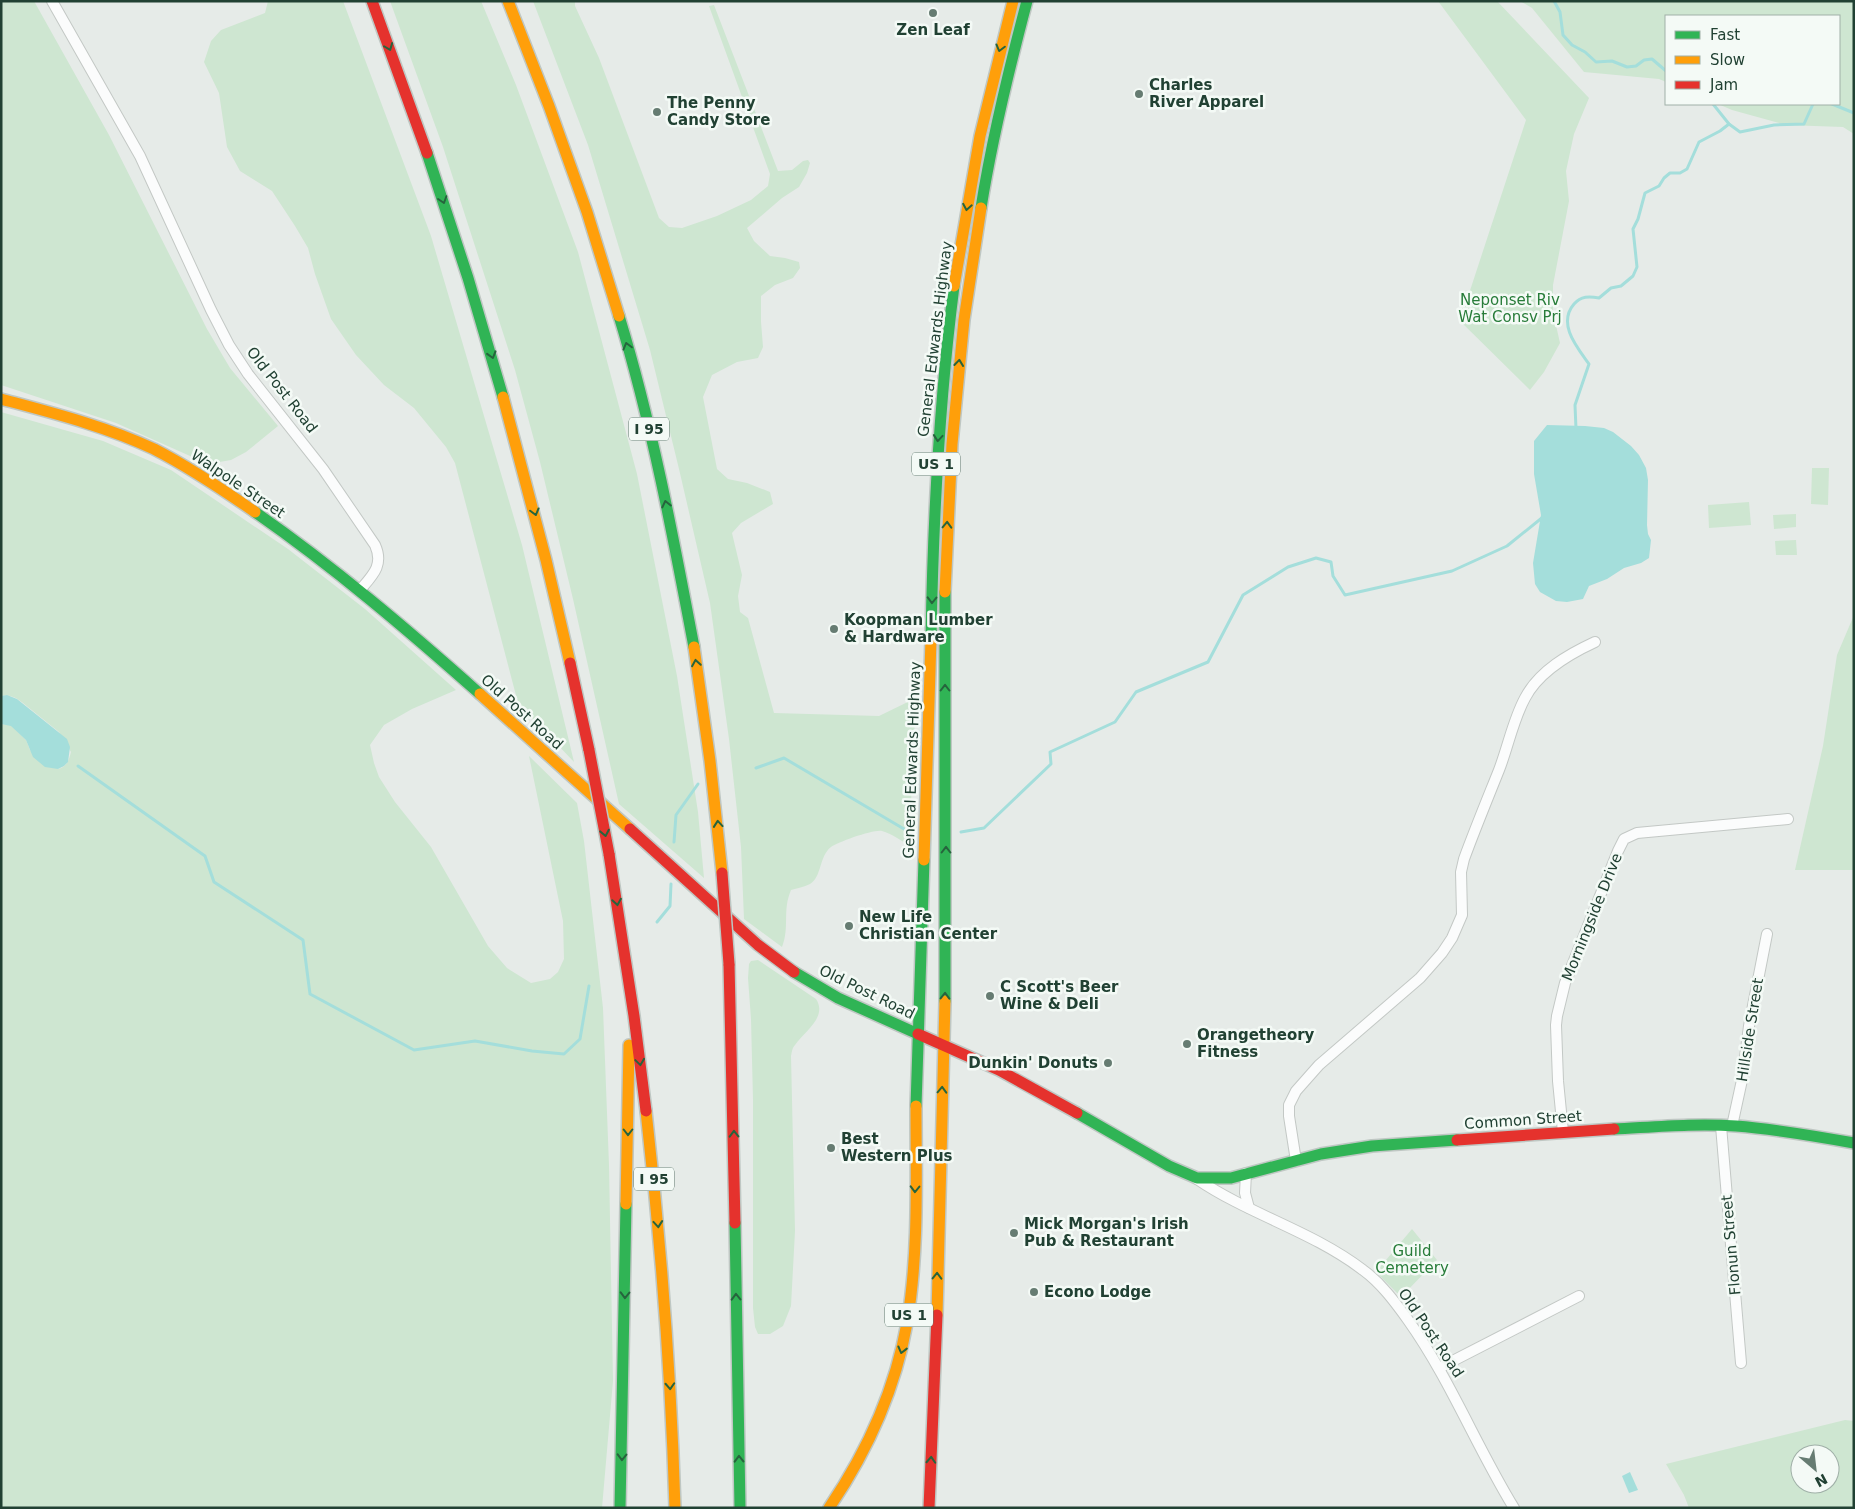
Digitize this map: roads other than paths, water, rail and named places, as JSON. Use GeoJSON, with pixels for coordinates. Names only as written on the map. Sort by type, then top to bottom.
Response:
{"type":"FeatureCollection","features":[{"type":"Feature","properties":{"kind":"main road","name":"I 95"},"geometry":{"type":"LineString","coordinates":[[372,1],[434,174],[497,372],[556,598],[589,750],[631,996],[649,1132],[661,1252],[675,1508]]}},
{"type":"Feature","properties":{"kind":"main road","name":"I 95"},"geometry":{"type":"LineString","coordinates":[[508,1],[545,95],[585,209],[621,324],[670,520],[694,647],[712,767],[729,964],[732,1036],[740,1508]]}},
{"type":"Feature","properties":{"kind":"main road","name":"General Edwards Highway"},"geometry":{"type":"LineString","coordinates":[[828,1508],[854,1468],[880,1415],[898,1363],[907,1326],[912,1290],[934,512],[941,405],[959,257],[974,168],[1013,1]]}},
{"type":"Feature","properties":{"kind":"main road","name":"General Edwards Highway"},"geometry":{"type":"LineString","coordinates":[[928,1508],[935,1366],[946,966],[944,611],[953,425],[964,320],[987,171],[1009,70],[1027,1]]}},
{"type":"Feature","properties":{"kind":"main road","name":"Walpole Street"},"geometry":{"type":"LineString","coordinates":[[1,399],[106,430],[135,441],[183,465],[216,484],[360,590]]}},
{"type":"Feature","properties":{"kind":"main road","name":"Old Post Road"},"geometry":{"type":"LineString","coordinates":[[360,590],[407,629],[758,945],[802,977],[838,998],[999,1070],[1169,1166],[1197,1178]]}},
{"type":"Feature","properties":{"kind":"main road"},"geometry":{"type":"LineString","coordinates":[[620,1508],[631,996]]}},
{"type":"Feature","properties":{"kind":"main road","name":"Common Street"},"geometry":{"type":"LineString","coordinates":[[1197,1178],[1225,1178],[1321,1154],[1372,1146],[1563,1132],[1727,1126],[1780,1130],[1854,1143]]}},
{"type":"Feature","properties":{"kind":"street","name":"Old Post Road"},"geometry":{"type":"LineString","coordinates":[[52,1],[140,156],[229,345],[248,374],[318,462],[375,545],[379,556],[378,563],[360,590]]}},
{"type":"Feature","properties":{"kind":"street"},"geometry":{"type":"LineString","coordinates":[[1296,1160],[1289,1105],[1296,1091],[1319,1065],[1420,978],[1452,938],[1462,915],[1461,872],[1464,859],[1525,698],[1541,678],[1562,660],[1575,651],[1596,642]]}},
{"type":"Feature","properties":{"kind":"street","name":"Morningside Drive"},"geometry":{"type":"LineString","coordinates":[[1563,1132],[1558,1081],[1556,1024],[1559,1008],[1569,973],[1624,839],[1637,833],[1788,819]]}},
{"type":"Feature","properties":{"kind":"street","name":"Hillside Street"},"geometry":{"type":"LineString","coordinates":[[1727,1126],[1742,1080],[1749,1026],[1767,934]]}},
{"type":"Feature","properties":{"kind":"street","name":"Flonun Street"},"geometry":{"type":"LineString","coordinates":[[1727,1126],[1742,1363]]}},
{"type":"Feature","properties":{"kind":"street"},"geometry":{"type":"LineString","coordinates":[[1246,1173],[1245,1193],[1249,1208]]}},
{"type":"Feature","properties":{"kind":"street","name":"Old Post Road"},"geometry":{"type":"LineString","coordinates":[[1197,1178],[1220,1194],[1324,1243],[1365,1271],[1383,1288],[1401,1310],[1439,1368],[1488,1464],[1514,1508]]}},
{"type":"Feature","properties":{"kind":"street"},"geometry":{"type":"LineString","coordinates":[[1439,1368],[1579,1296]]}},
{"type":"Feature","properties":{"kind":"water"},"geometry":{"type":"Polygon","coordinates":[[[1547,425],[1604,428],[1613,432],[1639,455],[1646,468],[1648,480],[1647,525],[1651,540],[1649,558],[1641,563],[1624,568],[1607,579],[1589,586],[1583,599],[1567,602],[1556,601],[1540,592],[1535,584],[1533,563],[1541,515],[1534,474],[1534,441],[1547,425]]]}},
{"type":"Feature","properties":{"kind":"water"},"geometry":{"type":"Polygon","coordinates":[[[7,695],[17,699],[67,739],[70,747],[68,762],[64,766],[58,769],[45,767],[33,757],[26,740],[11,726],[1,724],[1,696],[7,695]]]}},
{"type":"Feature","properties":{"kind":"water"},"geometry":{"type":"Polygon","coordinates":[[[1630,1472],[1638,1490],[1629,1493],[1622,1476],[1630,1472]]]}},
{"type":"Feature","properties":{"kind":"waterway"},"geometry":{"type":"LineString","coordinates":[[1554,1],[1560,12],[1563,35],[1572,45],[1585,52],[1596,62],[1612,61],[1627,67],[1636,66],[1644,60],[1652,59],[1665,70]]}},
{"type":"Feature","properties":{"kind":"waterway"},"geometry":{"type":"LineString","coordinates":[[1714,105],[1729,124],[1740,132],[1774,125],[1804,124],[1813,105]]}},
{"type":"Feature","properties":{"kind":"waterway"},"geometry":{"type":"LineString","coordinates":[[1834,105],[1854,113]]}},
{"type":"Feature","properties":{"kind":"waterway"},"geometry":{"type":"LineString","coordinates":[[1576,429],[1575,405],[1589,364],[1574,343],[1568,327],[1567,319],[1569,312],[1579,299],[1599,298],[1611,288],[1621,286],[1633,276],[1637,267],[1633,229],[1638,219],[1645,193],[1659,186],[1670,173],[1680,173],[1687,169],[1699,142],[1729,124]]}},
{"type":"Feature","properties":{"kind":"waterway"},"geometry":{"type":"LineString","coordinates":[[961,832],[984,828],[1051,764],[1050,752],[1115,722],[1136,692],[1208,662],[1243,595],[1288,567],[1316,558],[1331,562],[1333,576],[1345,595],[1452,571],[1507,546],[1543,517]]}},
{"type":"Feature","properties":{"kind":"waterway"},"geometry":{"type":"LineString","coordinates":[[756,768],[784,758],[904,829]]}},
{"type":"Feature","properties":{"kind":"waterway"},"geometry":{"type":"LineString","coordinates":[[78,766],[205,856],[214,882],[303,940],[310,994],[414,1050],[475,1041],[532,1051],[564,1054],[580,1039],[589,986]]}},
{"type":"Feature","properties":{"kind":"waterway"},"geometry":{"type":"LineString","coordinates":[[674,842],[676,815],[698,784]]}},
{"type":"Feature","properties":{"kind":"waterway"},"geometry":{"type":"LineString","coordinates":[[657,922],[670,906],[671,884]]}},
{"type":"Feature","properties":{"kind":"place","name":"Zen Leaf"},"geometry":{"type":"Point","coordinates":[933,13]}},
{"type":"Feature","properties":{"kind":"place","name":"Charles River Apparel"},"geometry":{"type":"Point","coordinates":[1139,94]}},
{"type":"Feature","properties":{"kind":"place","name":"The Penny Candy Store"},"geometry":{"type":"Point","coordinates":[657,112]}},
{"type":"Feature","properties":{"kind":"place","name":"Koopman Lumber & Hardware"},"geometry":{"type":"Point","coordinates":[834,629]}},
{"type":"Feature","properties":{"kind":"place","name":"New Life Christian Center"},"geometry":{"type":"Point","coordinates":[849,926]}},
{"type":"Feature","properties":{"kind":"place","name":"C Scott's Beer Wine & Deli"},"geometry":{"type":"Point","coordinates":[990,996]}},
{"type":"Feature","properties":{"kind":"place","name":"Orangetheory Fitness"},"geometry":{"type":"Point","coordinates":[1187,1044]}},
{"type":"Feature","properties":{"kind":"place","name":"Dunkin' Donuts"},"geometry":{"type":"Point","coordinates":[1108,1063]}},
{"type":"Feature","properties":{"kind":"place","name":"Best Western Plus"},"geometry":{"type":"Point","coordinates":[831,1148]}},
{"type":"Feature","properties":{"kind":"place","name":"Mick Morgan's Irish Pub & Restaurant"},"geometry":{"type":"Point","coordinates":[1014,1233]}},
{"type":"Feature","properties":{"kind":"place","name":"Econo Lodge"},"geometry":{"type":"Point","coordinates":[1034,1292]}},
{"type":"Feature","properties":{"kind":"park label","name":"Neponset Riv Wat Consv Prj"},"geometry":{"type":"Point","coordinates":[1510,308]}},
{"type":"Feature","properties":{"kind":"park label","name":"Guild Cemetery"},"geometry":{"type":"Point","coordinates":[1412,1260]}}]}
